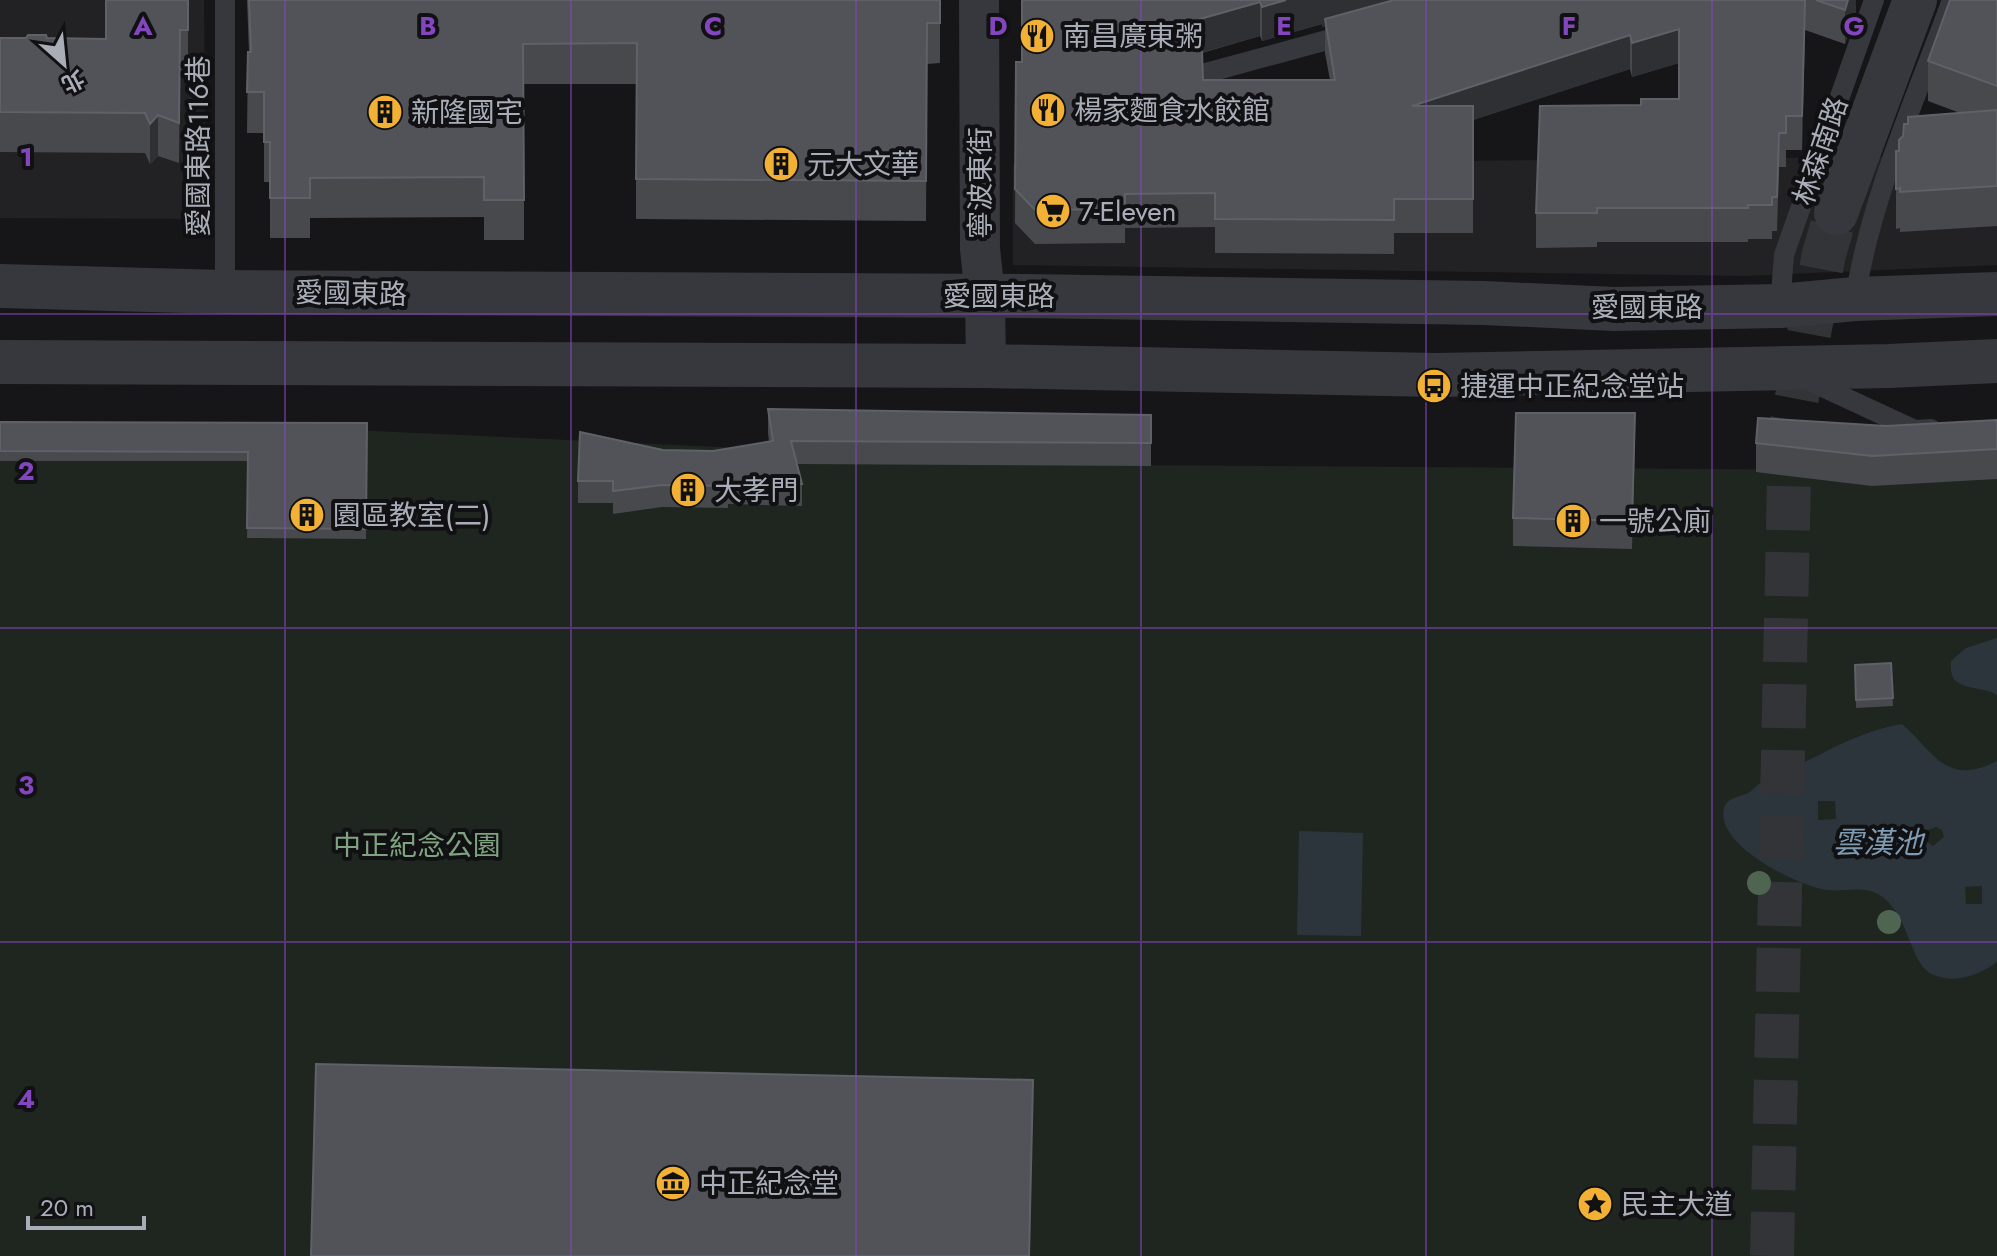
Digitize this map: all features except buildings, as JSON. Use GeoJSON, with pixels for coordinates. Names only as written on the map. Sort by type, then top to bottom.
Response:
{"type":"FeatureCollection","features":[{"type":"Feature","properties":{"kind":"street","name":"寧波東街"},"geometry":{"type":"LineString","coordinates":[[979,0],[980,249],[985,295],[986,366]]}},
{"type":"Feature","properties":{"kind":"street","name":"林森南路"},"geometry":{"type":"LineString","coordinates":[[1836,213],[1915,0]]}},
{"type":"Feature","properties":{"kind":"street","name":"愛國東路"},"geometry":{"type":"LineString","coordinates":[[0,286],[225,292],[985,295],[1484,303],[1614,309],[1780,306],[1855,299],[1997,294]]}},
{"type":"Feature","properties":{"kind":"street"},"geometry":{"type":"LineString","coordinates":[[0,362],[986,366],[1437,375],[1997,361]]}},
{"type":"Feature","properties":{"kind":"lane","name":"愛國東路116巷"},"geometry":{"type":"LineString","coordinates":[[225,0],[225,292]]}},
{"type":"Feature","properties":{"kind":"lane","name":"林森南路"},"geometry":{"type":"LineString","coordinates":[[1780,306],[1784,255],[1874,0]]}},
{"type":"Feature","properties":{"kind":"lane"},"geometry":{"type":"LineString","coordinates":[[1855,299],[1862,254],[1876,210],[1952,0]]}},
{"type":"Feature","properties":{"kind":"lane"},"geometry":{"type":"LineString","coordinates":[[1206,73],[1371,27]]}},
{"type":"Feature","properties":{"kind":"lane"},"geometry":{"type":"LineString","coordinates":[[1781,368],[1915,430],[1956,427]]}},
{"type":"Feature","properties":{"kind":"shaded area"},"geometry":{"type":"Polygon","coordinates":[[[0,0],[204,0],[206,219],[0,218],[0,0]]]}},
{"type":"Feature","properties":{"kind":"shaded area"},"geometry":{"type":"Polygon","coordinates":[[[1997,156],[1997,265],[1746,276],[1013,265],[1013,165],[1997,156]]]}},
{"type":"Feature","properties":{"kind":"green space","name":"中正紀念公園"},"geometry":{"type":"Polygon","coordinates":[[[0,427],[374,431],[1110,465],[1997,471],[1997,1256],[0,1256],[0,427]]]}},
{"type":"Feature","properties":{"kind":"water"},"geometry":{"type":"Polygon","coordinates":[[[1997,638],[1997,695],[1954,679],[1951,661],[1966,648],[1997,638]]]}},
{"type":"Feature","properties":{"kind":"water","name":"雲漢池"},"geometry":{"type":"Polygon","coordinates":[[[1902,724],[1933,755],[1953,768],[1980,768],[1997,761],[1997,962],[1967,977],[1943,978],[1925,969],[1896,912],[1876,893],[1827,890],[1780,873],[1745,850],[1725,823],[1724,809],[1730,800],[1848,741],[1902,724]],[[1818,801],[1818,820],[1836,819],[1835,801],[1818,801]],[[1936,827],[1928,830],[1927,842],[1933,846],[1944,837],[1942,830],[1936,827]],[[1982,886],[1965,887],[1966,904],[1982,904],[1982,886]]]}},
{"type":"Feature","properties":{"kind":"water"},"geometry":{"type":"Polygon","coordinates":[[[1299,831],[1363,833],[1361,936],[1297,935],[1299,831]]]}},
{"type":"Feature","properties":{"kind":"tunnel"},"geometry":{"type":"LineString","coordinates":[[1772,1256],[1790,434],[1824,254],[1836,213]]}},
{"type":"Feature","properties":{"kind":"place","name":"南昌廣東粥"},"geometry":{"type":"Point","coordinates":[1037,36]}},
{"type":"Feature","properties":{"kind":"place","name":"楊家麵食水餃館"},"geometry":{"type":"Point","coordinates":[1048,110]}},
{"type":"Feature","properties":{"kind":"place","name":"新隆國宅"},"geometry":{"type":"Point","coordinates":[385,112]}},
{"type":"Feature","properties":{"kind":"place","name":"元大文華"},"geometry":{"type":"Point","coordinates":[781,164]}},
{"type":"Feature","properties":{"kind":"place","name":"7-Eleven"},"geometry":{"type":"Point","coordinates":[1053,211]}},
{"type":"Feature","properties":{"kind":"place","name":"捷運中正紀念堂站"},"geometry":{"type":"Point","coordinates":[1434,386]}},
{"type":"Feature","properties":{"kind":"place","name":"大孝門"},"geometry":{"type":"Point","coordinates":[688,490]}},
{"type":"Feature","properties":{"kind":"place","name":"園區教室(二)"},"geometry":{"type":"Point","coordinates":[307,515]}},
{"type":"Feature","properties":{"kind":"place","name":"一號公廁"},"geometry":{"type":"Point","coordinates":[1573,521]}},
{"type":"Feature","properties":{"kind":"place","name":"中正紀念堂"},"geometry":{"type":"Point","coordinates":[673,1183]}},
{"type":"Feature","properties":{"kind":"place","name":"民主大道"},"geometry":{"type":"Point","coordinates":[1595,1204]}}]}
